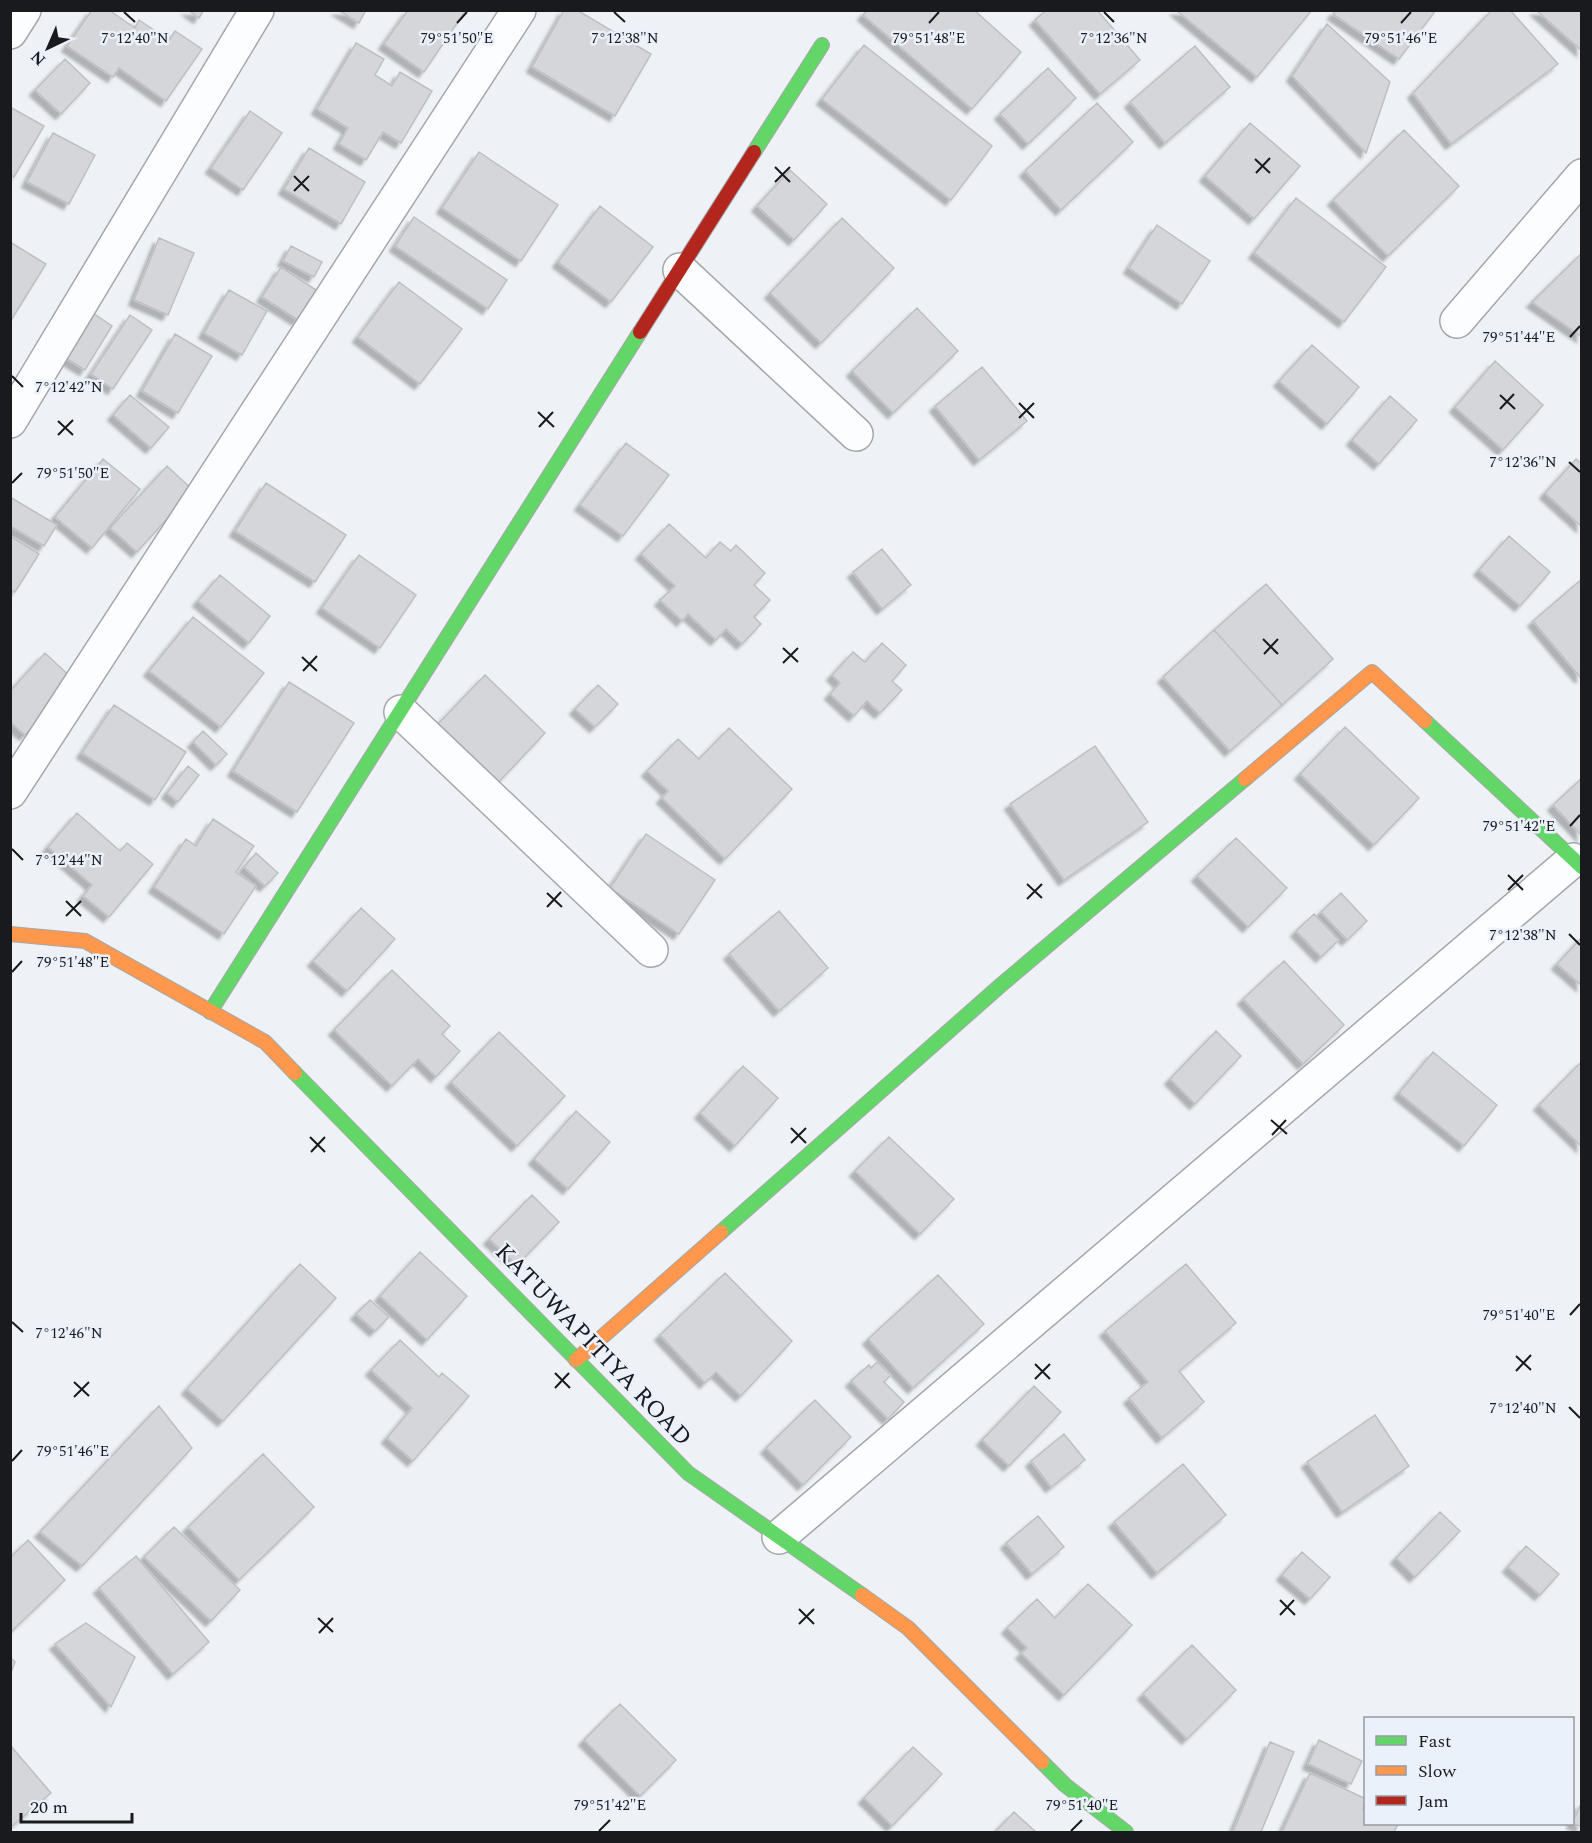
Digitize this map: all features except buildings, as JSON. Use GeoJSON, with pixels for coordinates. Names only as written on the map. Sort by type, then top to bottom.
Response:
{"type":"FeatureCollection","features":[{"type":"Feature","properties":{"kind":"street"},"geometry":{"type":"LineString","coordinates":[[10,32],[24,10]]}},
{"type":"Feature","properties":{"kind":"street"},"geometry":{"type":"LineString","coordinates":[[10,421],[257,10]]}},
{"type":"Feature","properties":{"kind":"street"},"geometry":{"type":"LineString","coordinates":[[10,792],[519,10]]}},
{"type":"Feature","properties":{"kind":"street"},"geometry":{"type":"LineString","coordinates":[[210,1012],[822,45]]}},
{"type":"Feature","properties":{"kind":"street"},"geometry":{"type":"LineString","coordinates":[[1457,321],[1581,176]]}},
{"type":"Feature","properties":{"kind":"street"},"geometry":{"type":"LineString","coordinates":[[680,270],[856,434]]}},
{"type":"Feature","properties":{"kind":"street"},"geometry":{"type":"LineString","coordinates":[[576,1360],[1000,985],[1372,672],[1577,863],[779,1537]]}},
{"type":"Feature","properties":{"kind":"street"},"geometry":{"type":"LineString","coordinates":[[401,712],[651,950]]}},
{"type":"Feature","properties":{"kind":"street","name":"KATUWAPITIYA ROAD"},"geometry":{"type":"LineString","coordinates":[[10,934],[85,941],[265,1042],[688,1473],[908,1628],[1065,1785],[1126,1833]]}},
{"type":"Feature","properties":{"kind":"traffic: fast"},"geometry":{"type":"LineString","coordinates":[[754,152],[822,45]]}},
{"type":"Feature","properties":{"kind":"traffic: fast"},"geometry":{"type":"LineString","coordinates":[[210,1012],[640,332]]}},
{"type":"Feature","properties":{"kind":"traffic: fast"},"geometry":{"type":"LineString","coordinates":[[1425,721],[1582,867]]}},
{"type":"Feature","properties":{"kind":"traffic: fast"},"geometry":{"type":"LineString","coordinates":[[721,1232],[1001,985],[1245,779]]}},
{"type":"Feature","properties":{"kind":"traffic: fast"},"geometry":{"type":"LineString","coordinates":[[295,1073],[688,1473],[862,1595]]}},
{"type":"Feature","properties":{"kind":"traffic: fast"},"geometry":{"type":"LineString","coordinates":[[1042,1762],[1065,1785],[1126,1832]]}},
{"type":"Feature","properties":{"kind":"traffic: slow"},"geometry":{"type":"LineString","coordinates":[[1245,779],[1372,672],[1425,721]]}},
{"type":"Feature","properties":{"kind":"traffic: slow"},"geometry":{"type":"LineString","coordinates":[[10,934],[85,941],[265,1042],[295,1073]]}},
{"type":"Feature","properties":{"kind":"traffic: slow"},"geometry":{"type":"LineString","coordinates":[[576,1360],[721,1232]]}},
{"type":"Feature","properties":{"kind":"traffic: slow"},"geometry":{"type":"LineString","coordinates":[[862,1595],[908,1628],[1042,1762]]}},
{"type":"Feature","properties":{"kind":"traffic: jam"},"geometry":{"type":"LineString","coordinates":[[640,332],[754,152]]}}]}
